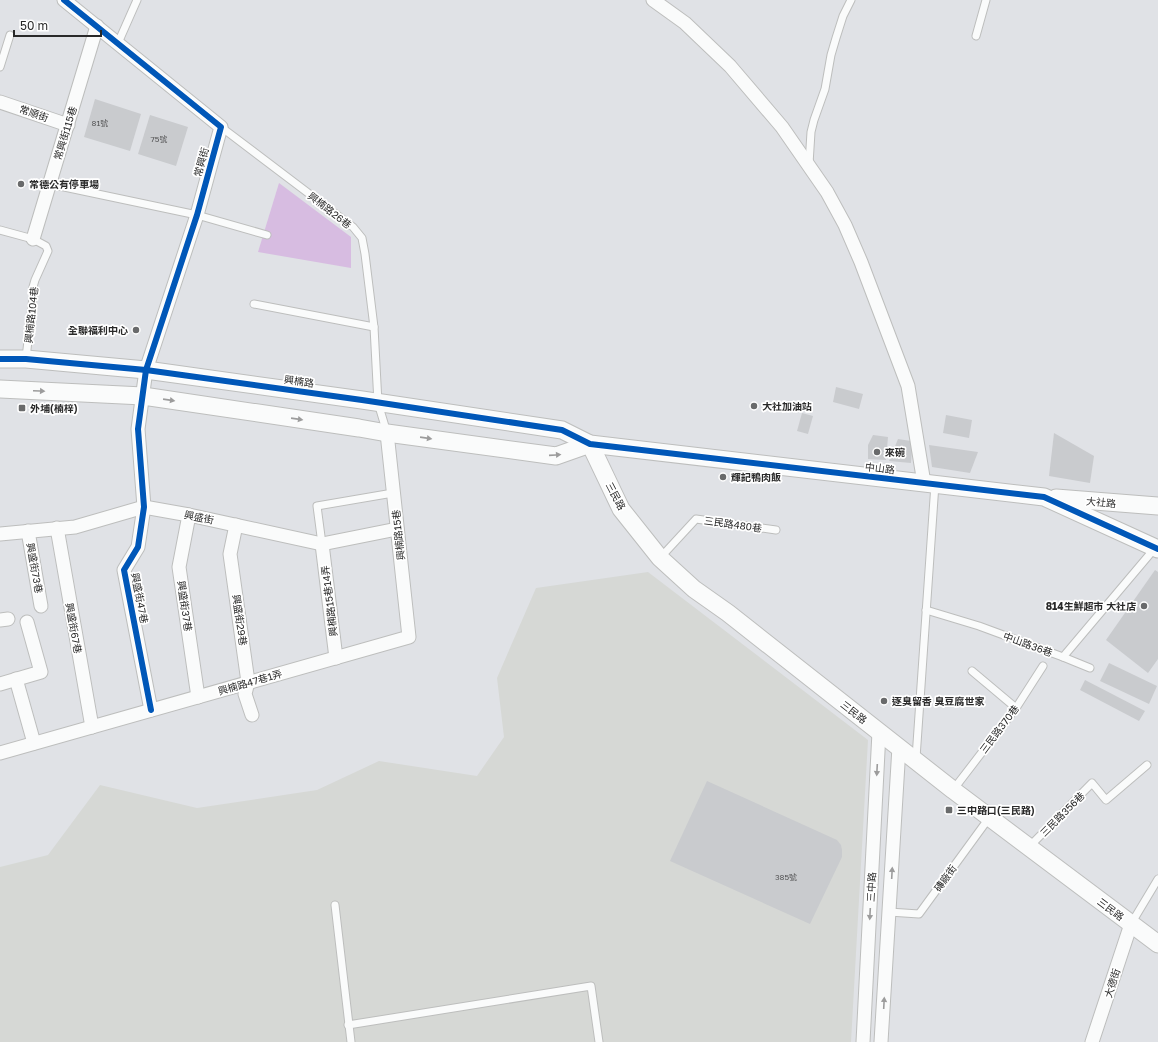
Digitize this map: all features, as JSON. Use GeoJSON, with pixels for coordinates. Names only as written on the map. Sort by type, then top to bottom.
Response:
{"type":"FeatureCollection","features":[{"type":"Feature","properties":{"kind":"street"},"geometry":{"type":"LineString","coordinates":[[64,0],[221,127]]}},
{"type":"Feature","properties":{"kind":"street"},"geometry":{"type":"LineString","coordinates":[[653,0],[685,23],[730,66],[782,127],[827,192],[845,225],[867,276],[908,386],[930,484]]}},
{"type":"Feature","properties":{"kind":"street","name":"常興街115巷"},"geometry":{"type":"LineString","coordinates":[[33,239],[97,26]]}},
{"type":"Feature","properties":{"kind":"street","name":"常順街"},"geometry":{"type":"LineString","coordinates":[[0,102],[68,125]]}},
{"type":"Feature","properties":{"kind":"street","name":"常興街"},"geometry":{"type":"LineString","coordinates":[[143,396],[146,370],[197,215],[221,127]]}},
{"type":"Feature","properties":{"kind":"street","name":"興楠路"},"geometry":{"type":"LineString","coordinates":[[0,359],[26,359],[146,370],[378,403],[562,430],[590,444]]}},
{"type":"Feature","properties":{"kind":"street"},"geometry":{"type":"LineString","coordinates":[[0,389],[143,396],[387,433],[556,456],[590,444]]}},
{"type":"Feature","properties":{"kind":"street","name":"興盛街47巷"},"geometry":{"type":"LineString","coordinates":[[143,396],[138,429],[144,507],[138,547],[124,570],[151,710]]}},
{"type":"Feature","properties":{"kind":"street","name":"興楠路15巷"},"geometry":{"type":"LineString","coordinates":[[387,433],[409,637]]}},
{"type":"Feature","properties":{"kind":"street","name":"中山路"},"geometry":{"type":"LineString","coordinates":[[590,444],[1044,497],[1156,548]]}},
{"type":"Feature","properties":{"kind":"street","name":"三民路"},"geometry":{"type":"LineString","coordinates":[[590,444],[621,509],[660,558],[694,589],[728,613],[1028,847],[1131,924],[1156,938]]}},
{"type":"Feature","properties":{"kind":"street","name":"大社路"},"geometry":{"type":"LineString","coordinates":[[1044,497],[1158,506]]}},
{"type":"Feature","properties":{"kind":"street","name":"興盛街"},"geometry":{"type":"LineString","coordinates":[[0,534],[75,527],[144,507],[189,515],[322,544],[397,529]]}},
{"type":"Feature","properties":{"kind":"street","name":"興盛街37巷"},"geometry":{"type":"LineString","coordinates":[[189,515],[179,567],[198,697]]}},
{"type":"Feature","properties":{"kind":"street","name":"興盛街29巷"},"geometry":{"type":"LineString","coordinates":[[236,525],[230,554],[248,682],[245,694],[252,715]]}},
{"type":"Feature","properties":{"kind":"street","name":"興盛街67巷"},"geometry":{"type":"LineString","coordinates":[[57,528],[92,727]]}},
{"type":"Feature","properties":{"kind":"street","name":"興盛街73巷"},"geometry":{"type":"LineString","coordinates":[[28,531],[41,606]]}},
{"type":"Feature","properties":{"kind":"street","name":"興楠路15巷14弄"},"geometry":{"type":"LineString","coordinates":[[322,544],[336,658]]}},
{"type":"Feature","properties":{"kind":"street"},"geometry":{"type":"LineString","coordinates":[[0,684],[41,672],[27,622]]}},
{"type":"Feature","properties":{"kind":"street","name":"興楠路47巷1弄"},"geometry":{"type":"LineString","coordinates":[[0,753],[409,637]]}},
{"type":"Feature","properties":{"kind":"street"},"geometry":{"type":"LineString","coordinates":[[16,680],[34,743]]}},
{"type":"Feature","properties":{"kind":"street","name":"三中路"},"geometry":{"type":"LineString","coordinates":[[863,1042],[879,732]]}},
{"type":"Feature","properties":{"kind":"street"},"geometry":{"type":"LineString","coordinates":[[881,1042],[899,747]]}},
{"type":"Feature","properties":{"kind":"street","name":"大德街"},"geometry":{"type":"LineString","coordinates":[[1092,1042],[1131,924]]}},
{"type":"Feature","properties":{"kind":"lane"},"geometry":{"type":"LineString","coordinates":[[118,43],[137,0]]}},
{"type":"Feature","properties":{"kind":"lane"},"geometry":{"type":"LineString","coordinates":[[809,166],[811,132],[814,120],[825,89],[831,55],[836,38],[843,16],[851,0]]}},
{"type":"Feature","properties":{"kind":"lane"},"geometry":{"type":"LineString","coordinates":[[976,36],[986,0]]}},
{"type":"Feature","properties":{"kind":"lane"},"geometry":{"type":"LineString","coordinates":[[0,67],[10,35]]}},
{"type":"Feature","properties":{"kind":"lane","name":"興楠路26巷"},"geometry":{"type":"LineString","coordinates":[[221,127],[353,227],[362,238],[374,327],[378,403],[387,433]]}},
{"type":"Feature","properties":{"kind":"lane"},"geometry":{"type":"LineString","coordinates":[[50,184],[197,215],[267,236]]}},
{"type":"Feature","properties":{"kind":"lane"},"geometry":{"type":"LineString","coordinates":[[0,230],[33,239]]}},
{"type":"Feature","properties":{"kind":"lane","name":"興楠路104巷"},"geometry":{"type":"LineString","coordinates":[[26,359],[33,297],[32,287],[48,251],[46,246],[33,239]]}},
{"type":"Feature","properties":{"kind":"lane"},"geometry":{"type":"LineString","coordinates":[[254,304],[374,327]]}},
{"type":"Feature","properties":{"kind":"lane"},"geometry":{"type":"LineString","coordinates":[[916,761],[926,610],[930,484]]}},
{"type":"Feature","properties":{"kind":"lane"},"geometry":{"type":"LineString","coordinates":[[322,544],[317,506],[393,493]]}},
{"type":"Feature","properties":{"kind":"lane","name":"三民路480巷"},"geometry":{"type":"LineString","coordinates":[[660,558],[696,519],[776,530]]}},
{"type":"Feature","properties":{"kind":"lane","name":"中山路36巷"},"geometry":{"type":"LineString","coordinates":[[926,610],[979,626],[1063,657],[1156,548]]}},
{"type":"Feature","properties":{"kind":"lane"},"geometry":{"type":"LineString","coordinates":[[1063,657],[1090,668]]}},
{"type":"Feature","properties":{"kind":"lane","name":"三民路370巷"},"geometry":{"type":"LineString","coordinates":[[953,790],[1016,708],[1043,666]]}},
{"type":"Feature","properties":{"kind":"lane"},"geometry":{"type":"LineString","coordinates":[[972,671],[1016,708]]}},
{"type":"Feature","properties":{"kind":"lane","name":"三民路356巷"},"geometry":{"type":"LineString","coordinates":[[1028,847],[1092,784],[1106,800],[1147,765]]}},
{"type":"Feature","properties":{"kind":"lane","name":"磚廠街"},"geometry":{"type":"LineString","coordinates":[[889,912],[919,914],[989,817]]}},
{"type":"Feature","properties":{"kind":"lane"},"geometry":{"type":"LineString","coordinates":[[1131,924],[1158,879]]}},
{"type":"Feature","properties":{"kind":"lane"},"geometry":{"type":"LineString","coordinates":[[335,905],[351,1042]]}},
{"type":"Feature","properties":{"kind":"lane"},"geometry":{"type":"LineString","coordinates":[[348,1024],[590,986],[599,1042]]}},
{"type":"Feature","properties":{"kind":"shaded area"},"geometry":{"type":"Polygon","coordinates":[[[279,183],[351,237],[351,268],[258,252],[279,183]]]}},
{"type":"Feature","properties":{"kind":"shaded area"},"geometry":{"type":"Polygon","coordinates":[[[648,572],[868,740],[851,1042],[0,1042],[0,867],[48,855],[100,785],[197,808],[317,790],[379,761],[477,776],[504,737],[497,678],[536,588],[648,572]]]}},
{"type":"Feature","properties":{"kind":"building"},"geometry":{"type":"Polygon","coordinates":[[[95,99],[141,114],[130,151],[84,137],[95,99]]]}},
{"type":"Feature","properties":{"kind":"building"},"geometry":{"type":"Polygon","coordinates":[[[150,115],[188,127],[176,166],[138,154],[150,115]]]}},
{"type":"Feature","properties":{"kind":"building"},"geometry":{"type":"Polygon","coordinates":[[[836,387],[863,394],[859,409],[833,402],[836,387]]]}},
{"type":"Feature","properties":{"kind":"building"},"geometry":{"type":"Polygon","coordinates":[[[802,413],[813,416],[808,434],[797,431],[802,413]]]}},
{"type":"Feature","properties":{"kind":"building"},"geometry":{"type":"Polygon","coordinates":[[[946,415],[972,420],[969,438],[943,433],[946,415]]]}},
{"type":"Feature","properties":{"kind":"building"},"geometry":{"type":"Polygon","coordinates":[[[1054,433],[1094,456],[1090,483],[1049,476],[1054,433]]]}},
{"type":"Feature","properties":{"kind":"building","name":"來碗"},"geometry":{"type":"Polygon","coordinates":[[[873,435],[888,437],[886,460],[868,459],[868,445],[873,435]]]}},
{"type":"Feature","properties":{"kind":"building"},"geometry":{"type":"Polygon","coordinates":[[[898,439],[911,441],[911,463],[889,461],[898,439]]]}},
{"type":"Feature","properties":{"kind":"building"},"geometry":{"type":"Polygon","coordinates":[[[929,445],[978,452],[970,473],[932,467],[929,445]]]}},
{"type":"Feature","properties":{"kind":"building","name":"814生鮮超市 大社店"},"geometry":{"type":"Polygon","coordinates":[[[1155,570],[1158,572],[1158,659],[1148,673],[1106,640],[1155,570]]]}},
{"type":"Feature","properties":{"kind":"building"},"geometry":{"type":"Polygon","coordinates":[[[1109,663],[1157,686],[1149,704],[1100,681],[1109,663]]]}},
{"type":"Feature","properties":{"kind":"building"},"geometry":{"type":"Polygon","coordinates":[[[1085,680],[1145,711],[1139,721],[1080,690],[1085,680]]]}},
{"type":"Feature","properties":{"kind":"building"},"geometry":{"type":"Polygon","coordinates":[[[707,781],[837,840],[841,845],[842,857],[810,924],[670,861],[707,781]]]}},
{"type":"Feature","properties":{"kind":"cycle path"},"geometry":{"type":"LineString","coordinates":[[64,0],[221,127],[197,215],[146,370],[138,429],[144,507],[138,547],[124,570],[151,710]]}},
{"type":"Feature","properties":{"kind":"cycle path"},"geometry":{"type":"LineString","coordinates":[[0,359],[26,359],[146,370],[562,430],[590,444],[1044,497],[1158,549]]}},
{"type":"Feature","properties":{"kind":"place","name":"常德公有停車場"},"geometry":{"type":"Point","coordinates":[21,184]}},
{"type":"Feature","properties":{"kind":"place","name":"全聯福利中心"},"geometry":{"type":"Point","coordinates":[136,330]}},
{"type":"Feature","properties":{"kind":"place","name":"大社加油站"},"geometry":{"type":"Point","coordinates":[754,406]}},
{"type":"Feature","properties":{"kind":"place","name":"外埔(楠梓)"},"geometry":{"type":"Point","coordinates":[22,408]}},
{"type":"Feature","properties":{"kind":"place","name":"來碗"},"geometry":{"type":"Point","coordinates":[877,452]}},
{"type":"Feature","properties":{"kind":"place","name":"輝記鴨肉飯"},"geometry":{"type":"Point","coordinates":[723,477]}},
{"type":"Feature","properties":{"kind":"place","name":"814生鮮超市 大社店"},"geometry":{"type":"Point","coordinates":[1144,606]}},
{"type":"Feature","properties":{"kind":"place","name":"逐臭留香 臭豆腐世家"},"geometry":{"type":"Point","coordinates":[884,701]}},
{"type":"Feature","properties":{"kind":"place","name":"三中路口(三民路)"},"geometry":{"type":"Point","coordinates":[949,810]}}]}
